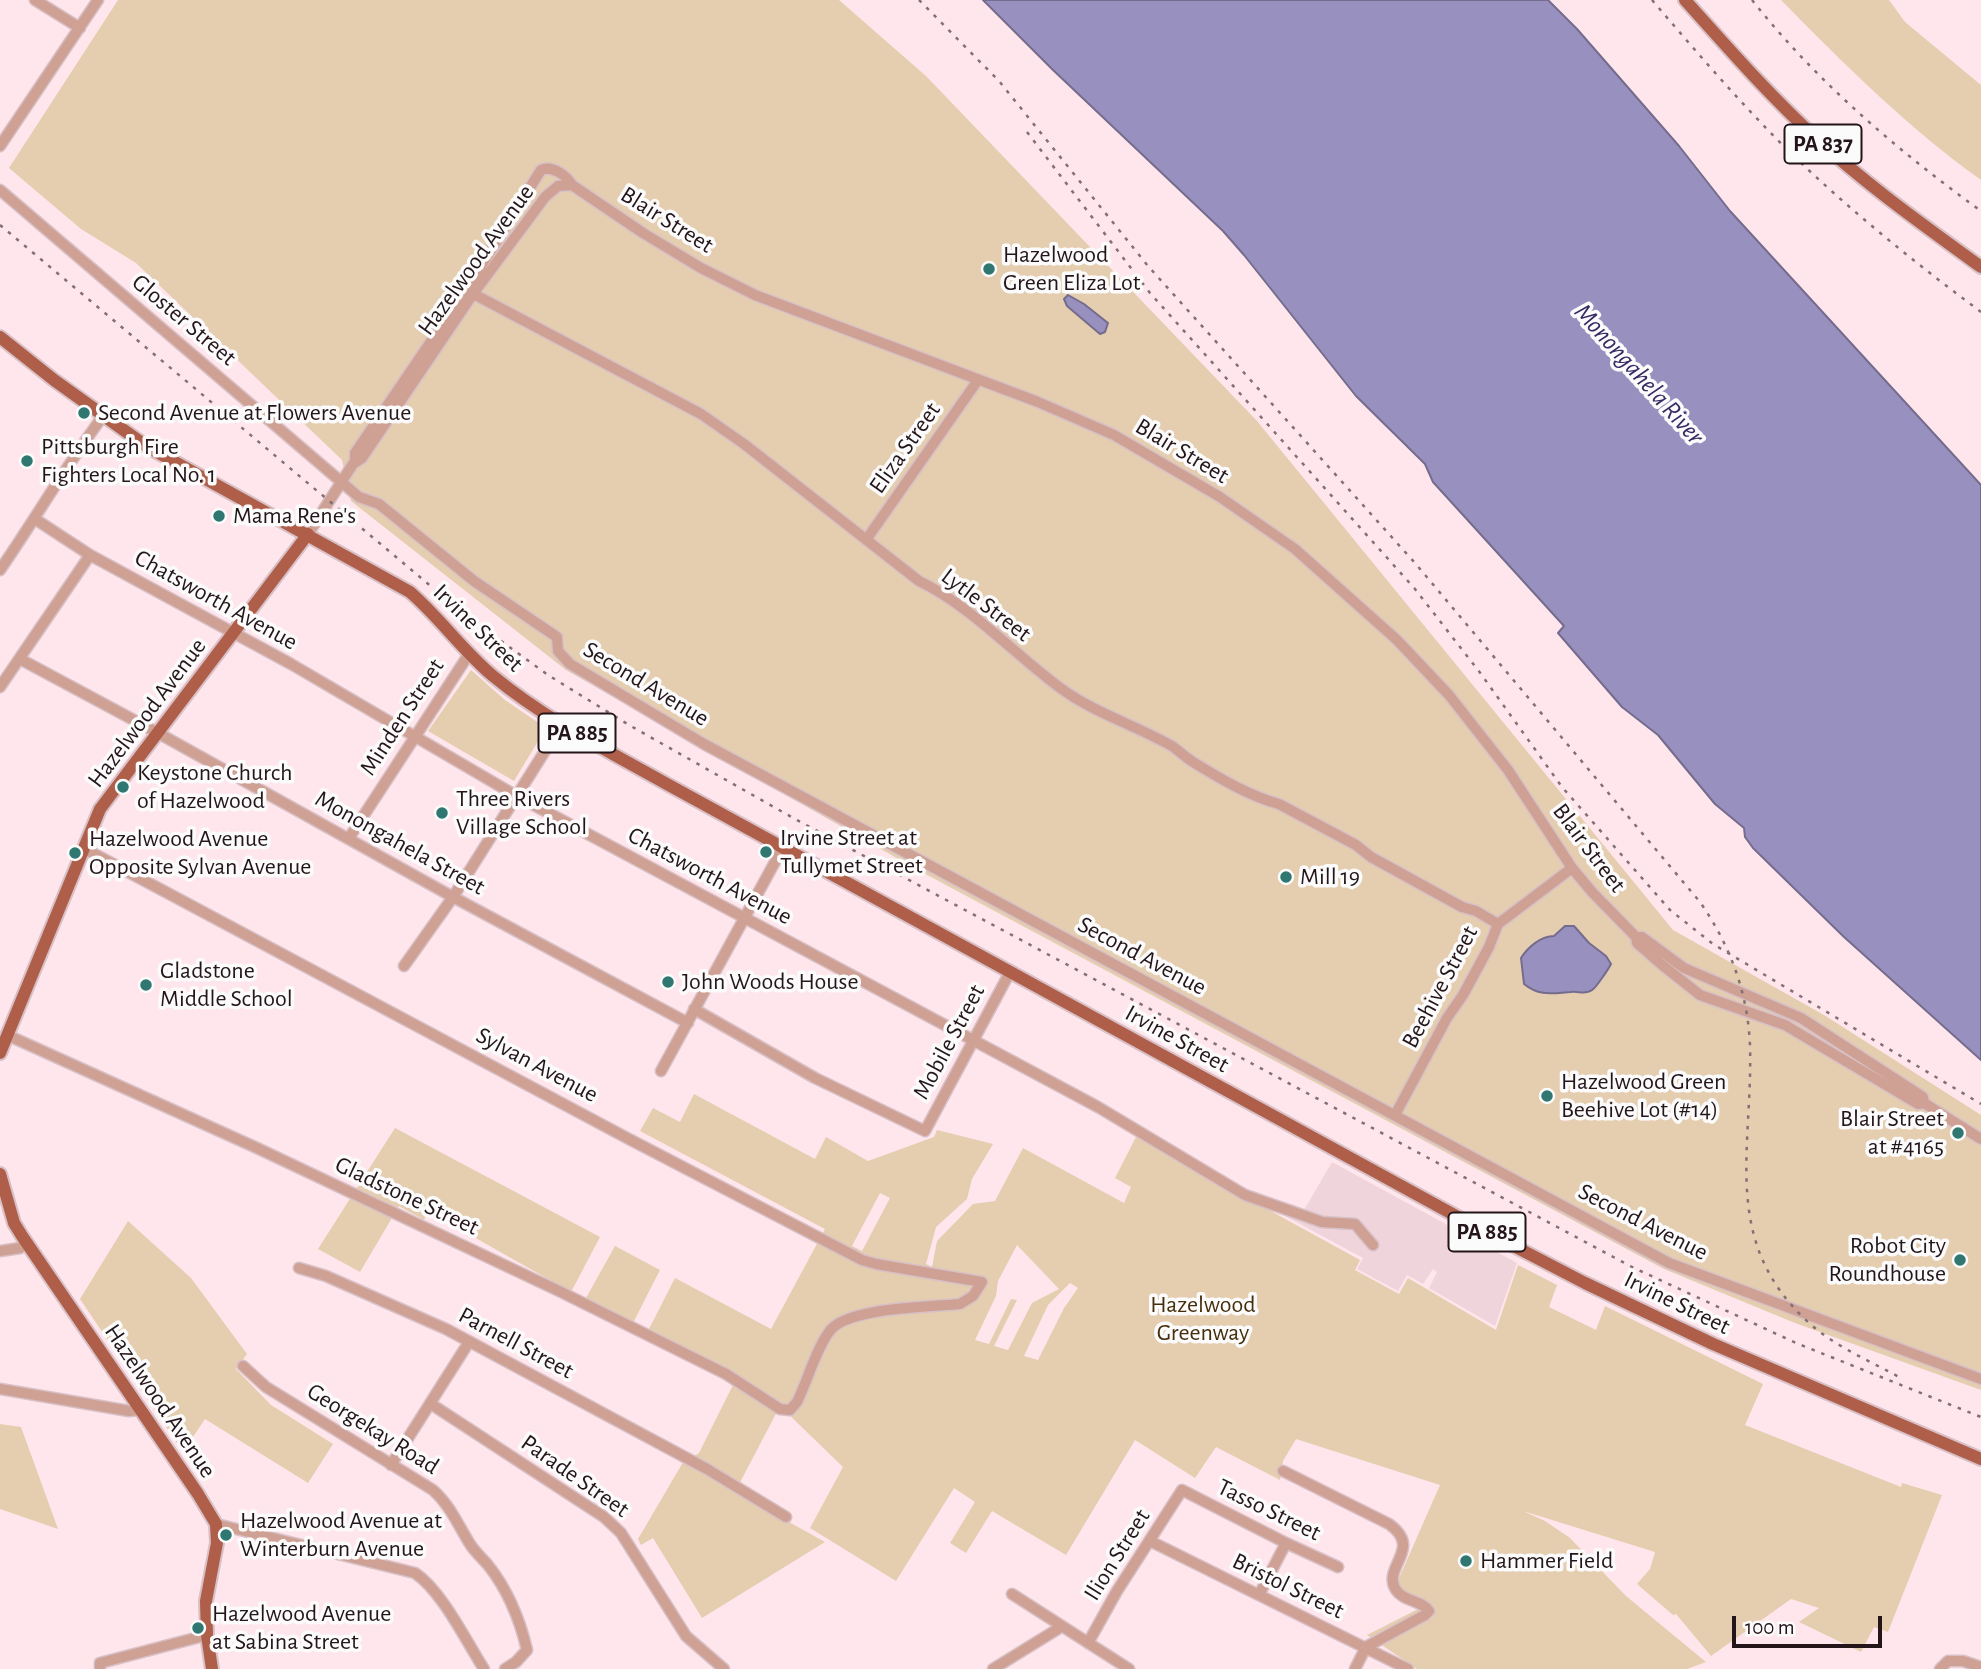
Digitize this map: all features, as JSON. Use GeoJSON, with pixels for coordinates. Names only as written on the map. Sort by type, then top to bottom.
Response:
{"type":"FeatureCollection","features":[{"type":"Feature","properties":{"kind":"main road","name":"PA 837"},"geometry":{"type":"LineString","coordinates":[[1685,0],[1776,100],[1820,142],[1895,204],[1981,267]]}},
{"type":"Feature","properties":{"kind":"main road","name":"PA 885"},"geometry":{"type":"LineString","coordinates":[[0,337],[103,416],[167,459],[307,534]]}},
{"type":"Feature","properties":{"kind":"main road","name":"Irvine Street"},"geometry":{"type":"LineString","coordinates":[[307,534],[397,583],[424,604],[469,654],[512,691],[562,724],[782,849],[1458,1217],[1585,1283],[1782,1375],[1981,1459]]}},
{"type":"Feature","properties":{"kind":"main road","name":"Hazelwood Avenue"},"geometry":{"type":"LineString","coordinates":[[0,1053],[100,809],[307,534]]}},
{"type":"Feature","properties":{"kind":"main road","name":"Hazelwood Avenue"},"geometry":{"type":"LineString","coordinates":[[0,1174],[14,1223],[26,1243],[216,1524]]}},
{"type":"Feature","properties":{"kind":"main road"},"geometry":{"type":"LineString","coordinates":[[212,1669],[206,1601],[217,1543],[216,1524]]}},
{"type":"Feature","properties":{"kind":"street"},"geometry":{"type":"LineString","coordinates":[[35,0],[80,28]]}},
{"type":"Feature","properties":{"kind":"street"},"geometry":{"type":"LineString","coordinates":[[0,146],[98,0]]}},
{"type":"Feature","properties":{"kind":"street","name":"Blair Street"},"geometry":{"type":"LineString","coordinates":[[540,174],[545,167],[568,178],[572,185],[690,261],[755,295],[1086,421],[1220,497],[1295,549],[1397,640],[1449,695],[1508,770],[1572,868],[1636,937],[1637,943],[1653,957],[1700,995],[1785,1025],[1918,1104],[1924,1103],[1981,1139]]}},
{"type":"Feature","properties":{"kind":"street","name":"Hazelwood Avenue"},"geometry":{"type":"LineString","coordinates":[[470,292],[540,174]]}},
{"type":"Feature","properties":{"kind":"street","name":"Hazelwood Avenue"},"geometry":{"type":"LineString","coordinates":[[307,534],[355,461],[355,453],[470,292],[537,208],[558,186],[572,185]]}},
{"type":"Feature","properties":{"kind":"street","name":"Gloster Street"},"geometry":{"type":"LineString","coordinates":[[0,190],[342,481]]}},
{"type":"Feature","properties":{"kind":"street","name":"Lytle Street"},"geometry":{"type":"LineString","coordinates":[[470,292],[701,414],[744,444],[919,581],[936,589],[968,613],[1062,690],[1102,713],[1122,720],[1173,747],[1195,763],[1266,801],[1279,804],[1356,845],[1371,858],[1497,924]]}},
{"type":"Feature","properties":{"kind":"street","name":"Eliza Street"},"geometry":{"type":"LineString","coordinates":[[866,540],[978,380]]}},
{"type":"Feature","properties":{"kind":"street"},"geometry":{"type":"LineString","coordinates":[[0,570],[67,466],[103,416]]}},
{"type":"Feature","properties":{"kind":"street","name":"Second Avenue"},"geometry":{"type":"LineString","coordinates":[[342,481],[359,497],[379,504],[492,594],[557,637],[558,652],[570,664],[704,744],[1669,1263],[1981,1380]]}},
{"type":"Feature","properties":{"kind":"street","name":"Chatsworth Avenue"},"geometry":{"type":"LineString","coordinates":[[35,519],[90,555],[291,664],[515,795],[1098,1107],[1245,1195],[1322,1222],[1355,1224],[1373,1245]]}},
{"type":"Feature","properties":{"kind":"street"},"geometry":{"type":"LineString","coordinates":[[0,687],[90,555]]}},
{"type":"Feature","properties":{"kind":"street","name":"Minden Street"},"geometry":{"type":"LineString","coordinates":[[349,838],[469,654]]}},
{"type":"Feature","properties":{"kind":"street","name":"Monongahela Street"},"geometry":{"type":"LineString","coordinates":[[20,659],[688,1023]]}},
{"type":"Feature","properties":{"kind":"street"},"geometry":{"type":"LineString","coordinates":[[404,966],[453,897],[562,724]]}},
{"type":"Feature","properties":{"kind":"street","name":"Sylvan Avenue"},"geometry":{"type":"LineString","coordinates":[[85,849],[862,1260],[982,1282],[973,1296],[960,1304],[865,1313],[840,1321],[829,1330],[797,1402],[790,1410],[780,1409]]}},
{"type":"Feature","properties":{"kind":"street"},"geometry":{"type":"LineString","coordinates":[[661,1071],[782,849]]}},
{"type":"Feature","properties":{"kind":"street","name":"Beehive Street"},"geometry":{"type":"LineString","coordinates":[[1395,1115],[1489,947],[1497,924],[1572,868]]}},
{"type":"Feature","properties":{"kind":"street","name":"Blair Street"},"geometry":{"type":"LineString","coordinates":[[1636,937],[1642,937],[1684,968],[1801,1018],[1923,1097],[1924,1103]]}},
{"type":"Feature","properties":{"kind":"street","name":"Mobile Street"},"geometry":{"type":"LineString","coordinates":[[695,1009],[815,1078],[925,1130],[1010,972]]}},
{"type":"Feature","properties":{"kind":"street","name":"Gladstone Street"},"geometry":{"type":"LineString","coordinates":[[7,1035],[257,1148],[559,1292],[726,1374],[780,1409]]}},
{"type":"Feature","properties":{"kind":"street"},"geometry":{"type":"LineString","coordinates":[[0,1251],[20,1248],[26,1243]]}},
{"type":"Feature","properties":{"kind":"street","name":"Parnell Street"},"geometry":{"type":"LineString","coordinates":[[299,1268],[326,1276],[469,1342],[707,1469],[786,1517]]}},
{"type":"Feature","properties":{"kind":"street"},"geometry":{"type":"LineString","coordinates":[[391,1465],[469,1342]]}},
{"type":"Feature","properties":{"kind":"street","name":"Georgekay Road"},"geometry":{"type":"LineString","coordinates":[[243,1366],[266,1387],[433,1490],[445,1501],[472,1547],[489,1566],[517,1616],[527,1650],[505,1669]]}},
{"type":"Feature","properties":{"kind":"street"},"geometry":{"type":"LineString","coordinates":[[0,1390],[129,1411],[140,1409]]}},
{"type":"Feature","properties":{"kind":"street","name":"Parade Street"},"geometry":{"type":"LineString","coordinates":[[431,1404],[604,1517],[621,1533],[686,1636],[724,1669]]}},
{"type":"Feature","properties":{"kind":"street","name":"Tasso Street"},"geometry":{"type":"LineString","coordinates":[[1283,1471],[1399,1531],[1405,1547],[1392,1580],[1395,1589],[1401,1595],[1425,1605],[1429,1611],[1366,1647]]}},
{"type":"Feature","properties":{"kind":"street","name":"Tasso Street"},"geometry":{"type":"LineString","coordinates":[[1182,1490],[1338,1566]]}},
{"type":"Feature","properties":{"kind":"street","name":"Ilion Street"},"geometry":{"type":"LineString","coordinates":[[1088,1643],[1117,1591],[1182,1490]]}},
{"type":"Feature","properties":{"kind":"street"},"geometry":{"type":"LineString","coordinates":[[216,1524],[415,1573],[437,1594],[484,1669]]}},
{"type":"Feature","properties":{"kind":"street","name":"Bristol Street"},"geometry":{"type":"LineString","coordinates":[[1150,1541],[1408,1669]]}},
{"type":"Feature","properties":{"kind":"street"},"geometry":{"type":"LineString","coordinates":[[1259,1595],[1286,1543]]}},
{"type":"Feature","properties":{"kind":"street"},"geometry":{"type":"LineString","coordinates":[[1012,1594],[1129,1669]]}},
{"type":"Feature","properties":{"kind":"street"},"geometry":{"type":"LineString","coordinates":[[993,1669],[1061,1627]]}},
{"type":"Feature","properties":{"kind":"street"},"geometry":{"type":"LineString","coordinates":[[100,1666],[207,1635]]}},
{"type":"Feature","properties":{"kind":"street"},"geometry":{"type":"LineString","coordinates":[[1355,1669],[1366,1647]]}},
{"type":"Feature","properties":{"kind":"street"},"geometry":{"type":"LineString","coordinates":[[1940,1669],[1948,1661],[1963,1661],[1981,1667]]}},
{"type":"Feature","properties":{"kind":"shaded area"},"geometry":{"type":"Polygon","coordinates":[[[1332,1162],[1517,1263],[1495,1326],[1429,1288],[1437,1272],[1433,1269],[1423,1284],[1407,1275],[1398,1291],[1357,1269],[1363,1258],[1285,1216],[1292,1204],[1304,1210],[1332,1162]]]}},
{"type":"Feature","properties":{"kind":"green space"},"geometry":{"type":"Polygon","coordinates":[[[118,0],[839,0],[926,76],[1257,421],[1673,930],[1824,1015],[1981,1115],[1981,1390],[1795,1323],[1664,1269],[916,869],[566,670],[351,501],[342,460],[136,263],[81,229],[9,168],[118,0]]]}},
{"type":"Feature","properties":{"kind":"green space"},"geometry":{"type":"Polygon","coordinates":[[[1781,0],[1889,0],[1905,22],[1981,85],[1981,180],[1902,117],[1781,0]]]}},
{"type":"Feature","properties":{"kind":"green space"},"geometry":{"type":"Polygon","coordinates":[[[471,670],[505,700],[546,728],[514,781],[428,731],[471,670]]]}},
{"type":"Feature","properties":{"kind":"green space","name":"Hazelwood Greenway"},"geometry":{"type":"Polygon","coordinates":[[[694,1094],[815,1159],[826,1137],[868,1161],[934,1137],[937,1130],[993,1144],[972,1179],[967,1199],[936,1227],[926,1264],[932,1267],[937,1241],[973,1204],[995,1201],[1023,1148],[1124,1203],[1131,1187],[1115,1178],[1136,1137],[1360,1260],[1355,1270],[1399,1294],[1408,1278],[1496,1330],[1518,1265],[1557,1285],[1549,1307],[1596,1330],[1605,1306],[1763,1384],[1745,1425],[1901,1487],[1902,1483],[1942,1495],[1888,1632],[1874,1627],[1861,1652],[1799,1622],[1819,1608],[1791,1599],[1711,1656],[1676,1614],[1673,1615],[1637,1584],[1650,1569],[1655,1552],[1523,1511],[1545,1521],[1570,1538],[1626,1596],[1706,1662],[1687,1669],[1417,1669],[1367,1635],[1418,1609],[1392,1594],[1440,1485],[1296,1439],[1283,1461],[1280,1480],[1216,1447],[1195,1478],[1135,1440],[1066,1555],[992,1511],[966,1553],[950,1543],[975,1502],[954,1488],[896,1581],[810,1528],[843,1467],[780,1406],[735,1492],[825,1542],[702,1618],[653,1538],[641,1545],[638,1539],[682,1464],[699,1453],[738,1375],[648,1331],[675,1278],[771,1329],[825,1229],[640,1131],[653,1108],[680,1122],[694,1094]],[[880,1193],[852,1246],[862,1251],[890,1198],[880,1193]],[[1017,1245],[998,1281],[996,1296],[975,1340],[989,1344],[1011,1299],[1017,1300],[994,1346],[1008,1350],[1032,1303],[1059,1289],[1017,1245]],[[1070,1283],[1048,1305],[1024,1356],[1038,1360],[1064,1308],[1078,1288],[1070,1283]]]}},
{"type":"Feature","properties":{"kind":"green space"},"geometry":{"type":"Polygon","coordinates":[[[395,1128],[600,1237],[571,1292],[428,1211],[424,1220],[399,1206],[360,1272],[318,1249],[395,1128]]]}},
{"type":"Feature","properties":{"kind":"green space"},"geometry":{"type":"Polygon","coordinates":[[[128,1221],[191,1278],[247,1354],[236,1369],[271,1405],[333,1444],[308,1483],[205,1419],[183,1452],[80,1299],[128,1221]]]}},
{"type":"Feature","properties":{"kind":"green space"},"geometry":{"type":"Polygon","coordinates":[[[615,1246],[660,1270],[633,1323],[586,1298],[615,1246]]]}},
{"type":"Feature","properties":{"kind":"green space"},"geometry":{"type":"Polygon","coordinates":[[[0,1424],[21,1427],[58,1529],[0,1509],[0,1424]]]}},
{"type":"Feature","properties":{"kind":"water","name":"Monongahela River"},"geometry":{"type":"Polygon","coordinates":[[[983,0],[1548,0],[1577,29],[1679,146],[1730,211],[1981,485],[1981,1060],[1844,937],[1753,848],[1745,837],[1744,828],[1715,804],[1658,735],[1622,707],[1558,633],[1564,626],[1433,482],[1425,464],[1356,396],[1223,231],[983,0]]]}},
{"type":"Feature","properties":{"kind":"water"},"geometry":{"type":"Polygon","coordinates":[[[1068,295],[1108,323],[1105,332],[1100,334],[1067,306],[1064,299],[1068,295]]]}},
{"type":"Feature","properties":{"kind":"water"},"geometry":{"type":"Polygon","coordinates":[[[1565,926],[1574,926],[1589,943],[1606,956],[1610,966],[1596,986],[1587,992],[1547,993],[1530,988],[1524,984],[1521,958],[1535,943],[1554,936],[1565,926]]]}},
{"type":"Feature","properties":{"kind":"railway"},"geometry":{"type":"LineString","coordinates":[[919,0],[999,81],[1148,266],[1415,563],[1700,902],[1711,918],[1736,970],[1746,1007],[1750,1046],[1747,1192],[1752,1226],[1762,1259],[1780,1291],[1818,1331],[1899,1377]]}},
{"type":"Feature","properties":{"kind":"railway"},"geometry":{"type":"LineString","coordinates":[[1652,0],[1742,103],[1800,162],[1888,240],[1981,312]]}},
{"type":"Feature","properties":{"kind":"railway"},"geometry":{"type":"LineString","coordinates":[[1752,0],[1803,59],[1859,113],[1919,164],[1981,211]]}},
{"type":"Feature","properties":{"kind":"railway"},"geometry":{"type":"LineString","coordinates":[[1027,132],[1150,293],[1415,589],[1481,674],[1562,787],[1670,910],[1713,944],[1981,1104]]}},
{"type":"Feature","properties":{"kind":"railway"},"geometry":{"type":"LineString","coordinates":[[0,225],[464,614],[548,675],[629,725],[795,819],[1632,1267],[1796,1343],[1981,1417]]}},
{"type":"Feature","properties":{"kind":"place","name":"Hazelwood Green Eliza Lot"},"geometry":{"type":"Point","coordinates":[989,269]}},
{"type":"Feature","properties":{"kind":"place","name":"Second Avenue at Flowers Avenue"},"geometry":{"type":"Point","coordinates":[84,413]}},
{"type":"Feature","properties":{"kind":"place","name":"Pittsburgh Fire Fighters Local No. 1"},"geometry":{"type":"Point","coordinates":[27,461]}},
{"type":"Feature","properties":{"kind":"place","name":"Mama Rene's"},"geometry":{"type":"Point","coordinates":[219,516]}},
{"type":"Feature","properties":{"kind":"place","name":"Keystone Church of Hazelwood"},"geometry":{"type":"Point","coordinates":[123,787]}},
{"type":"Feature","properties":{"kind":"place","name":"Three Rivers Village School"},"geometry":{"type":"Point","coordinates":[442,813]}},
{"type":"Feature","properties":{"kind":"place","name":"Irvine Street at Tullymet Street"},"geometry":{"type":"Point","coordinates":[766,852]}},
{"type":"Feature","properties":{"kind":"place","name":"Hazelwood Avenue Opposite Sylvan Avenue"},"geometry":{"type":"Point","coordinates":[75,853]}},
{"type":"Feature","properties":{"kind":"place","name":"Mill 19"},"geometry":{"type":"Point","coordinates":[1286,877]}},
{"type":"Feature","properties":{"kind":"place","name":"John Woods House"},"geometry":{"type":"Point","coordinates":[668,982]}},
{"type":"Feature","properties":{"kind":"place","name":"Gladstone Middle School"},"geometry":{"type":"Point","coordinates":[146,985]}},
{"type":"Feature","properties":{"kind":"place","name":"Hazelwood Green Beehive Lot (#14)"},"geometry":{"type":"Point","coordinates":[1547,1096]}},
{"type":"Feature","properties":{"kind":"place","name":"Blair Street at #4165"},"geometry":{"type":"Point","coordinates":[1958,1133]}},
{"type":"Feature","properties":{"kind":"place","name":"Robot City Roundhouse"},"geometry":{"type":"Point","coordinates":[1960,1260]}},
{"type":"Feature","properties":{"kind":"place","name":"Hazelwood Avenue at Winterburn Avenue"},"geometry":{"type":"Point","coordinates":[226,1535]}},
{"type":"Feature","properties":{"kind":"place","name":"Hammer Field"},"geometry":{"type":"Point","coordinates":[1466,1561]}},
{"type":"Feature","properties":{"kind":"place","name":"Hazelwood Avenue at Sabina Street"},"geometry":{"type":"Point","coordinates":[198,1628]}}]}
